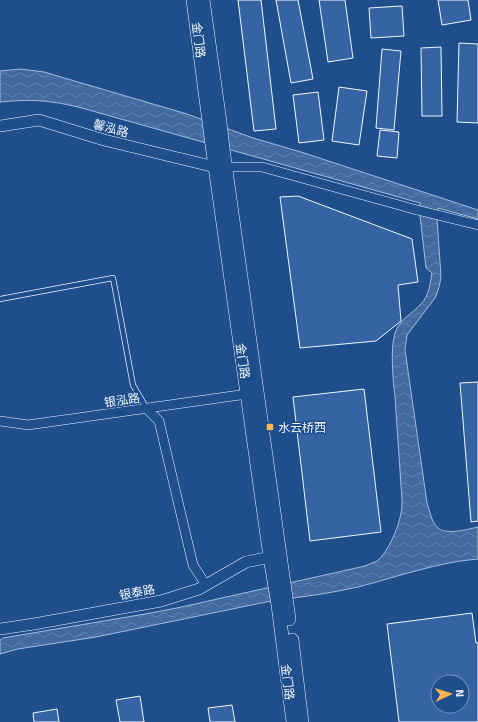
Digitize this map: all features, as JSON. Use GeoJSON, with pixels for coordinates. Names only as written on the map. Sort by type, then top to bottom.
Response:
{"type":"FeatureCollection","features":[{"type":"Feature","properties":{"kind":"main road","name":"金门路"},"geometry":{"type":"LineString","coordinates":[[193,0],[215,121]]}},
{"type":"Feature","properties":{"kind":"main road","name":"金门路"},"geometry":{"type":"LineString","coordinates":[[203,0],[217,147],[279,579],[293,722]]}},
{"type":"Feature","properties":{"kind":"main road","name":"金门路"},"geometry":{"type":"LineString","coordinates":[[220,167],[247,394],[270,557],[279,579]]}},
{"type":"Feature","properties":{"kind":"main road","name":"金门路"},"geometry":{"type":"LineString","coordinates":[[282,604],[302,722]]}},
{"type":"Feature","properties":{"kind":"street","name":"馨泓路"},"geometry":{"type":"LineString","coordinates":[[0,126],[40,120],[104,140],[220,167]]}},
{"type":"Feature","properties":{"kind":"street"},"geometry":{"type":"LineString","coordinates":[[220,167],[262,167],[417,210],[478,225]]}},
{"type":"Feature","properties":{"kind":"street","name":"银泓路"},"geometry":{"type":"LineString","coordinates":[[0,421],[28,425],[247,394]]}},
{"type":"Feature","properties":{"kind":"street"},"geometry":{"type":"LineString","coordinates":[[147,409],[159,421],[193,565],[206,585]]}},
{"type":"Feature","properties":{"kind":"street","name":"银泰路"},"geometry":{"type":"LineString","coordinates":[[0,629],[161,601],[188,593],[206,585],[246,562],[270,557]]}},
{"type":"Feature","properties":{"kind":"lane"},"geometry":{"type":"LineString","coordinates":[[0,299],[113,278],[133,385],[147,409]]}},
{"type":"Feature","properties":{"kind":"water"},"geometry":{"type":"Polygon","coordinates":[[[21,69],[44,72],[187,114],[253,138],[301,152],[478,210],[478,219],[438,208],[437,219],[441,276],[439,285],[435,298],[407,335],[405,350],[427,503],[433,522],[441,530],[445,531],[457,531],[478,527],[478,559],[448,563],[348,589],[317,595],[276,600],[96,637],[18,649],[0,654],[0,640],[3,638],[177,608],[365,566],[377,561],[385,552],[392,539],[398,525],[402,507],[392,356],[393,340],[399,324],[424,301],[429,290],[432,273],[426,268],[420,203],[78,107],[39,101],[0,102],[0,71],[21,69]]]}},
{"type":"Feature","properties":{"kind":"building"},"geometry":{"type":"Polygon","coordinates":[[[238,0],[261,0],[276,129],[254,131],[238,0]]]}},
{"type":"Feature","properties":{"kind":"building"},"geometry":{"type":"Polygon","coordinates":[[[276,0],[298,0],[313,79],[291,83],[276,0]]]}},
{"type":"Feature","properties":{"kind":"building"},"geometry":{"type":"Polygon","coordinates":[[[319,0],[345,0],[353,58],[328,62],[319,0]]]}},
{"type":"Feature","properties":{"kind":"building"},"geometry":{"type":"Polygon","coordinates":[[[438,0],[468,0],[471,20],[442,25],[438,0]]]}},
{"type":"Feature","properties":{"kind":"building"},"geometry":{"type":"Polygon","coordinates":[[[402,6],[404,36],[371,38],[369,8],[402,6]]]}},
{"type":"Feature","properties":{"kind":"building"},"geometry":{"type":"Polygon","coordinates":[[[459,43],[478,44],[478,123],[457,122],[459,43]]]}},
{"type":"Feature","properties":{"kind":"building"},"geometry":{"type":"Polygon","coordinates":[[[441,47],[442,116],[422,116],[421,48],[441,47]]]}},
{"type":"Feature","properties":{"kind":"building"},"geometry":{"type":"Polygon","coordinates":[[[382,49],[401,51],[394,130],[376,128],[382,49]]]}},
{"type":"Feature","properties":{"kind":"building"},"geometry":{"type":"Polygon","coordinates":[[[339,87],[367,91],[359,145],[332,141],[339,87]]]}},
{"type":"Feature","properties":{"kind":"building"},"geometry":{"type":"Polygon","coordinates":[[[318,92],[324,140],[299,143],[293,95],[318,92]]]}},
{"type":"Feature","properties":{"kind":"building"},"geometry":{"type":"Polygon","coordinates":[[[380,130],[399,132],[397,158],[377,156],[380,130]]]}},
{"type":"Feature","properties":{"kind":"building"},"geometry":{"type":"Polygon","coordinates":[[[298,196],[412,239],[418,282],[398,285],[401,321],[376,341],[300,348],[280,197],[298,196]]]}},
{"type":"Feature","properties":{"kind":"building"},"geometry":{"type":"Polygon","coordinates":[[[478,382],[478,521],[471,522],[460,383],[478,382]]]}},
{"type":"Feature","properties":{"kind":"building"},"geometry":{"type":"Polygon","coordinates":[[[364,389],[381,532],[310,541],[293,397],[364,389]]]}},
{"type":"Feature","properties":{"kind":"building"},"geometry":{"type":"Polygon","coordinates":[[[472,613],[476,643],[478,643],[478,722],[399,722],[387,624],[472,613]]]}},
{"type":"Feature","properties":{"kind":"building"},"geometry":{"type":"Polygon","coordinates":[[[140,696],[144,722],[120,722],[116,700],[140,696]]]}},
{"type":"Feature","properties":{"kind":"building"},"geometry":{"type":"Polygon","coordinates":[[[232,705],[235,722],[210,722],[208,708],[232,705]]]}},
{"type":"Feature","properties":{"kind":"building"},"geometry":{"type":"Polygon","coordinates":[[[57,709],[59,722],[34,722],[33,713],[57,709]]]}},
{"type":"Feature","properties":{"kind":"place","name":"水云桥西"},"geometry":{"type":"Point","coordinates":[270,427]}}]}
